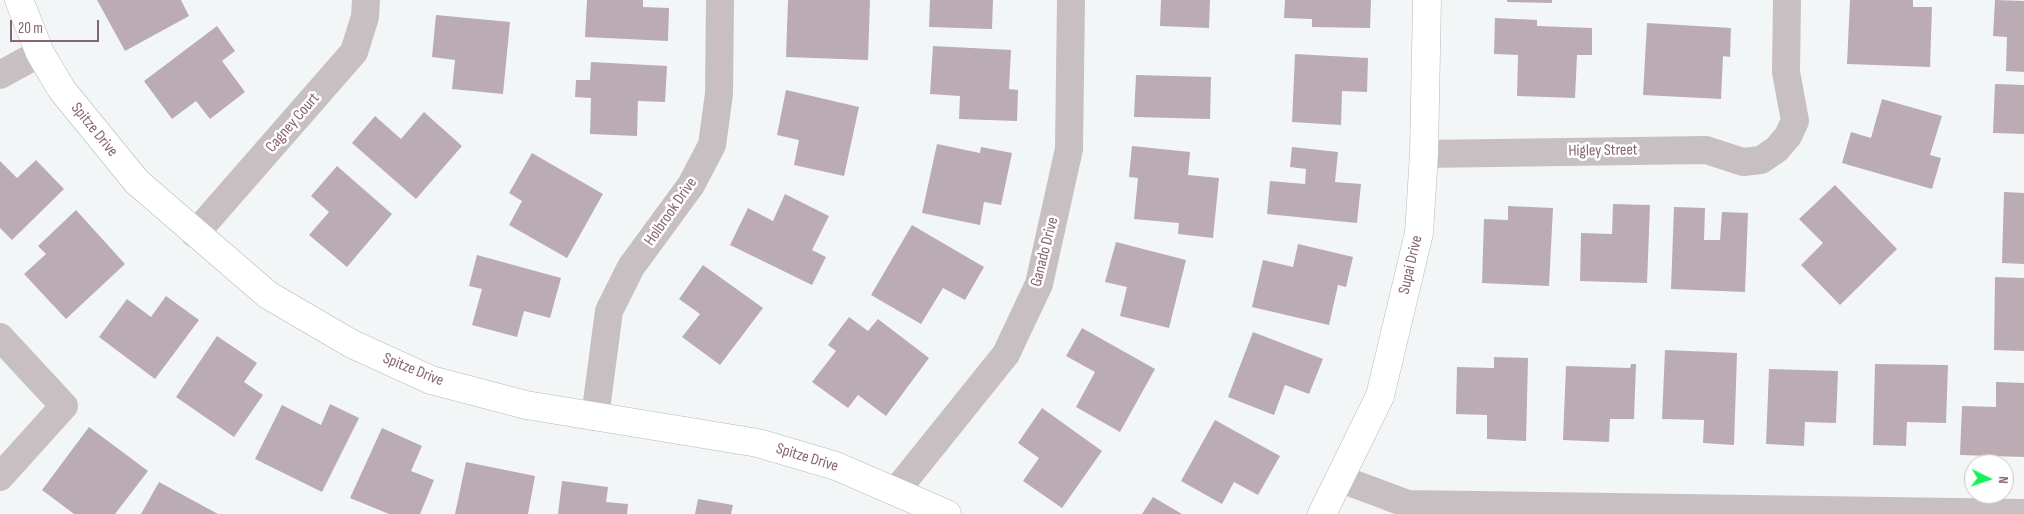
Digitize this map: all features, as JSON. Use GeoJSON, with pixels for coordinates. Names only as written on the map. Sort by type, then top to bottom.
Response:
{"type":"FeatureCollection","features":[{"type":"Feature","properties":{"kind":"street","name":"Spitze Drive"},"geometry":{"type":"LineString","coordinates":[[19,0],[40,53],[62,90],[137,182],[268,295],[352,344],[431,380],[526,405],[758,443],[836,466],[948,514]]}},
{"type":"Feature","properties":{"kind":"street","name":"Cagney Court"},"geometry":{"type":"LineString","coordinates":[[195,234],[354,52],[365,17],[366,0]]}},
{"type":"Feature","properties":{"kind":"street","name":"Holbrook Drive"},"geometry":{"type":"LineString","coordinates":[[595,417],[609,311],[631,268],[691,185],[712,145],[719,94],[720,0]]}},
{"type":"Feature","properties":{"kind":"street","name":"Ganado Drive"},"geometry":{"type":"LineString","coordinates":[[896,491],[1006,354],[1040,284],[1068,149],[1070,0]]}},
{"type":"Feature","properties":{"kind":"street","name":"Supai Drive"},"geometry":{"type":"LineString","coordinates":[[1322,514],[1341,479],[1380,396],[1419,233],[1424,154],[1427,0]]}},
{"type":"Feature","properties":{"kind":"street","name":"Higley Street"},"geometry":{"type":"LineString","coordinates":[[1424,154],[1706,150],[1743,162],[1761,160],[1777,149],[1788,136],[1795,121],[1786,72],[1787,0]]}},
{"type":"Feature","properties":{"kind":"street"},"geometry":{"type":"LineString","coordinates":[[0,75],[40,53]]}},
{"type":"Feature","properties":{"kind":"street"},"geometry":{"type":"LineString","coordinates":[[0,337],[64,406],[0,477]]}},
{"type":"Feature","properties":{"kind":"street"},"geometry":{"type":"LineString","coordinates":[[1341,479],[1408,504],[1776,512],[2024,512]]}},
{"type":"Feature","properties":{"kind":"building"},"geometry":{"type":"Polygon","coordinates":[[[97,0],[181,0],[189,16],[125,51],[97,0]]]}},
{"type":"Feature","properties":{"kind":"building"},"geometry":{"type":"Polygon","coordinates":[[[587,0],[643,0],[643,7],[669,8],[668,41],[585,37],[587,0]]]}},
{"type":"Feature","properties":{"kind":"building"},"geometry":{"type":"Polygon","coordinates":[[[788,0],[870,0],[868,60],[786,57],[788,0]]]}},
{"type":"Feature","properties":{"kind":"building"},"geometry":{"type":"Polygon","coordinates":[[[930,0],[993,0],[992,29],[929,27],[930,0]]]}},
{"type":"Feature","properties":{"kind":"building"},"geometry":{"type":"Polygon","coordinates":[[[1161,0],[1210,0],[1209,28],[1160,26],[1161,0]]]}},
{"type":"Feature","properties":{"kind":"building"},"geometry":{"type":"Polygon","coordinates":[[[1285,0],[1371,0],[1370,28],[1312,27],[1312,19],[1284,18],[1285,0]]]}},
{"type":"Feature","properties":{"kind":"building"},"geometry":{"type":"Polygon","coordinates":[[[1507,0],[1552,0],[1552,3],[1507,2],[1507,0]]]}},
{"type":"Feature","properties":{"kind":"building"},"geometry":{"type":"Polygon","coordinates":[[[1850,0],[1913,0],[1913,7],[1932,7],[1930,67],[1847,64],[1850,0]]]}},
{"type":"Feature","properties":{"kind":"building"},"geometry":{"type":"Polygon","coordinates":[[[1995,0],[2024,1],[2024,72],[2006,71],[2007,37],[1993,36],[1995,0]]]}},
{"type":"Feature","properties":{"kind":"building"},"geometry":{"type":"Polygon","coordinates":[[[436,15],[510,22],[503,94],[452,89],[455,60],[432,57],[436,15]]]}},
{"type":"Feature","properties":{"kind":"building"},"geometry":{"type":"Polygon","coordinates":[[[1495,18],[1537,20],[1537,26],[1592,28],[1592,55],[1577,55],[1575,98],[1517,96],[1518,55],[1494,54],[1495,18]]]}},
{"type":"Feature","properties":{"kind":"building"},"geometry":{"type":"Polygon","coordinates":[[[1647,23],[1731,28],[1730,57],[1723,56],[1721,99],[1643,95],[1647,23]]]}},
{"type":"Feature","properties":{"kind":"building"},"geometry":{"type":"Polygon","coordinates":[[[217,26],[235,51],[222,61],[245,92],[210,119],[196,101],[172,119],[144,81],[217,26]]]}},
{"type":"Feature","properties":{"kind":"building"},"geometry":{"type":"Polygon","coordinates":[[[933,46],[1011,50],[1009,89],[1018,90],[1017,121],[959,119],[960,96],[930,94],[933,46]]]}},
{"type":"Feature","properties":{"kind":"building"},"geometry":{"type":"Polygon","coordinates":[[[1295,54],[1368,58],[1367,92],[1342,91],[1341,125],[1292,122],[1295,54]]]}},
{"type":"Feature","properties":{"kind":"building"},"geometry":{"type":"Polygon","coordinates":[[[591,62],[667,66],[665,102],[638,101],[637,136],[590,134],[591,98],[575,97],[576,80],[590,80],[591,62]]]}},
{"type":"Feature","properties":{"kind":"building"},"geometry":{"type":"Polygon","coordinates":[[[1136,75],[1211,77],[1210,119],[1134,117],[1136,75]]]}},
{"type":"Feature","properties":{"kind":"building"},"geometry":{"type":"Polygon","coordinates":[[[1995,84],[2024,85],[2024,134],[1993,133],[1995,84]]]}},
{"type":"Feature","properties":{"kind":"building"},"geometry":{"type":"Polygon","coordinates":[[[786,90],[859,107],[844,176],[794,165],[799,140],[777,135],[786,90]]]}},
{"type":"Feature","properties":{"kind":"building"},"geometry":{"type":"Polygon","coordinates":[[[1882,99],[1942,116],[1930,155],[1941,158],[1932,189],[1842,163],[1851,132],[1871,138],[1882,99]]]}},
{"type":"Feature","properties":{"kind":"building"},"geometry":{"type":"Polygon","coordinates":[[[424,112],[462,146],[416,199],[352,143],[375,116],[401,139],[424,112]]]}},
{"type":"Feature","properties":{"kind":"building"},"geometry":{"type":"Polygon","coordinates":[[[937,144],[980,153],[981,147],[1012,153],[1001,205],[984,202],[980,225],[922,213],[937,144]]]}},
{"type":"Feature","properties":{"kind":"building"},"geometry":{"type":"Polygon","coordinates":[[[1132,146],[1190,152],[1188,175],[1219,178],[1213,238],[1178,234],[1179,223],[1134,219],[1138,178],[1129,177],[1132,146]]]}},
{"type":"Feature","properties":{"kind":"building"},"geometry":{"type":"Polygon","coordinates":[[[1292,147],[1338,152],[1335,182],[1361,184],[1357,223],[1267,214],[1270,181],[1305,184],[1306,169],[1290,167],[1292,147]]]}},
{"type":"Feature","properties":{"kind":"building"},"geometry":{"type":"Polygon","coordinates":[[[532,153],[603,194],[567,258],[509,225],[522,201],[509,193],[532,153]]]}},
{"type":"Feature","properties":{"kind":"building"},"geometry":{"type":"Polygon","coordinates":[[[36,160],[64,189],[12,240],[0,228],[0,161],[17,178],[36,160]]]}},
{"type":"Feature","properties":{"kind":"building"},"geometry":{"type":"Polygon","coordinates":[[[337,166],[392,214],[347,267],[309,235],[329,212],[311,196],[337,166]]]}},
{"type":"Feature","properties":{"kind":"building"},"geometry":{"type":"Polygon","coordinates":[[[1835,185],[1897,249],[1840,305],[1801,265],[1823,243],[1799,219],[1835,185]]]}},
{"type":"Feature","properties":{"kind":"building"},"geometry":{"type":"Polygon","coordinates":[[[2004,192],[2024,193],[2024,264],[2002,263],[2004,192]]]}},
{"type":"Feature","properties":{"kind":"building"},"geometry":{"type":"Polygon","coordinates":[[[785,194],[829,216],[812,250],[826,257],[812,285],[730,245],[748,208],[773,221],[785,194]]]}},
{"type":"Feature","properties":{"kind":"building"},"geometry":{"type":"Polygon","coordinates":[[[1613,204],[1650,205],[1647,283],[1580,281],[1581,233],[1612,234],[1613,204]]]}},
{"type":"Feature","properties":{"kind":"building"},"geometry":{"type":"Polygon","coordinates":[[[1508,206],[1553,208],[1549,286],[1482,283],[1484,219],[1508,220],[1508,206]]]}},
{"type":"Feature","properties":{"kind":"building"},"geometry":{"type":"Polygon","coordinates":[[[1674,207],[1705,208],[1704,240],[1720,240],[1722,212],[1748,213],[1745,292],[1671,289],[1674,207]]]}},
{"type":"Feature","properties":{"kind":"building"},"geometry":{"type":"Polygon","coordinates":[[[76,210],[125,264],[66,319],[24,274],[46,254],[38,246],[76,210]]]}},
{"type":"Feature","properties":{"kind":"building"},"geometry":{"type":"Polygon","coordinates":[[[912,225],[984,267],[965,300],[943,288],[921,324],[871,295],[912,225]]]}},
{"type":"Feature","properties":{"kind":"building"},"geometry":{"type":"Polygon","coordinates":[[[1116,242],[1186,260],[1169,328],[1120,316],[1127,287],[1105,282],[1116,242]]]}},
{"type":"Feature","properties":{"kind":"building"},"geometry":{"type":"Polygon","coordinates":[[[1298,244],[1353,257],[1346,287],[1338,285],[1329,325],[1252,307],[1263,260],[1293,267],[1298,244]]]}},
{"type":"Feature","properties":{"kind":"building"},"geometry":{"type":"Polygon","coordinates":[[[477,255],[561,278],[550,318],[524,311],[517,337],[472,325],[482,289],[469,286],[477,255]]]}},
{"type":"Feature","properties":{"kind":"building"},"geometry":{"type":"Polygon","coordinates":[[[703,265],[763,308],[720,365],[682,337],[700,314],[679,299],[703,265]]]}},
{"type":"Feature","properties":{"kind":"building"},"geometry":{"type":"Polygon","coordinates":[[[1995,277],[2024,278],[2024,351],[1994,350],[1995,277]]]}},
{"type":"Feature","properties":{"kind":"building"},"geometry":{"type":"Polygon","coordinates":[[[166,296],[199,320],[155,379],[99,337],[127,299],[151,317],[166,296]]]}},
{"type":"Feature","properties":{"kind":"building"},"geometry":{"type":"Polygon","coordinates":[[[849,317],[868,331],[878,319],[929,358],[886,416],[858,395],[848,408],[812,382],[836,351],[828,345],[849,317]]]}},
{"type":"Feature","properties":{"kind":"building"},"geometry":{"type":"Polygon","coordinates":[[[1082,328],[1155,369],[1120,432],[1076,407],[1095,372],[1066,356],[1082,328]]]}},
{"type":"Feature","properties":{"kind":"building"},"geometry":{"type":"Polygon","coordinates":[[[1253,332],[1323,359],[1309,394],[1285,385],[1274,415],[1228,397],[1253,332]]]}},
{"type":"Feature","properties":{"kind":"building"},"geometry":{"type":"Polygon","coordinates":[[[217,336],[257,363],[244,382],[263,395],[234,437],[176,397],[217,336]]]}},
{"type":"Feature","properties":{"kind":"building"},"geometry":{"type":"Polygon","coordinates":[[[1665,350],[1737,353],[1734,445],[1703,443],[1704,420],[1662,419],[1665,350]]]}},
{"type":"Feature","properties":{"kind":"building"},"geometry":{"type":"Polygon","coordinates":[[[1494,357],[1528,358],[1526,441],[1487,439],[1487,415],[1456,414],[1457,367],[1494,368],[1494,357]]]}},
{"type":"Feature","properties":{"kind":"building"},"geometry":{"type":"Polygon","coordinates":[[[1631,364],[1636,364],[1634,419],[1610,419],[1609,442],[1563,440],[1566,366],[1630,368],[1631,364]]]}},
{"type":"Feature","properties":{"kind":"building"},"geometry":{"type":"Polygon","coordinates":[[[1875,364],[1948,365],[1946,423],[1907,422],[1906,446],[1873,445],[1875,364]]]}},
{"type":"Feature","properties":{"kind":"building"},"geometry":{"type":"Polygon","coordinates":[[[1769,369],[1838,371],[1836,423],[1805,422],[1804,446],[1766,444],[1769,369]]]}},
{"type":"Feature","properties":{"kind":"building"},"geometry":{"type":"Polygon","coordinates":[[[1996,382],[2024,383],[2024,457],[2014,457],[2014,454],[1960,455],[1962,406],[1996,407],[1996,382]]]}},
{"type":"Feature","properties":{"kind":"building"},"geometry":{"type":"Polygon","coordinates":[[[330,404],[359,418],[322,492],[255,459],[282,405],[321,425],[330,404]]]}},
{"type":"Feature","properties":{"kind":"building"},"geometry":{"type":"Polygon","coordinates":[[[1042,408],[1102,451],[1062,508],[1023,481],[1039,458],[1018,443],[1042,408]]]}},
{"type":"Feature","properties":{"kind":"building"},"geometry":{"type":"Polygon","coordinates":[[[1215,420],[1280,456],[1258,495],[1234,482],[1222,504],[1181,481],[1215,420]]]}},
{"type":"Feature","properties":{"kind":"building"},"geometry":{"type":"Polygon","coordinates":[[[89,427],[148,471],[115,514],[74,514],[42,490],[89,427]]]}},
{"type":"Feature","properties":{"kind":"building"},"geometry":{"type":"Polygon","coordinates":[[[382,428],[422,446],[411,471],[434,480],[420,514],[389,514],[350,498],[382,428]]]}},
{"type":"Feature","properties":{"kind":"building"},"geometry":{"type":"Polygon","coordinates":[[[466,462],[535,476],[528,514],[455,514],[466,462]]]}},
{"type":"Feature","properties":{"kind":"building"},"geometry":{"type":"Polygon","coordinates":[[[562,481],[608,487],[606,502],[628,504],[627,514],[558,514],[562,481]]]}},
{"type":"Feature","properties":{"kind":"building"},"geometry":{"type":"Polygon","coordinates":[[[159,482],[218,514],[141,514],[159,482]]]}},
{"type":"Feature","properties":{"kind":"building"},"geometry":{"type":"Polygon","coordinates":[[[1153,497],[1182,514],[1142,514],[1153,497]]]}},
{"type":"Feature","properties":{"kind":"building"},"geometry":{"type":"Polygon","coordinates":[[[698,499],[733,505],[731,514],[695,514],[698,499]]]}}]}
